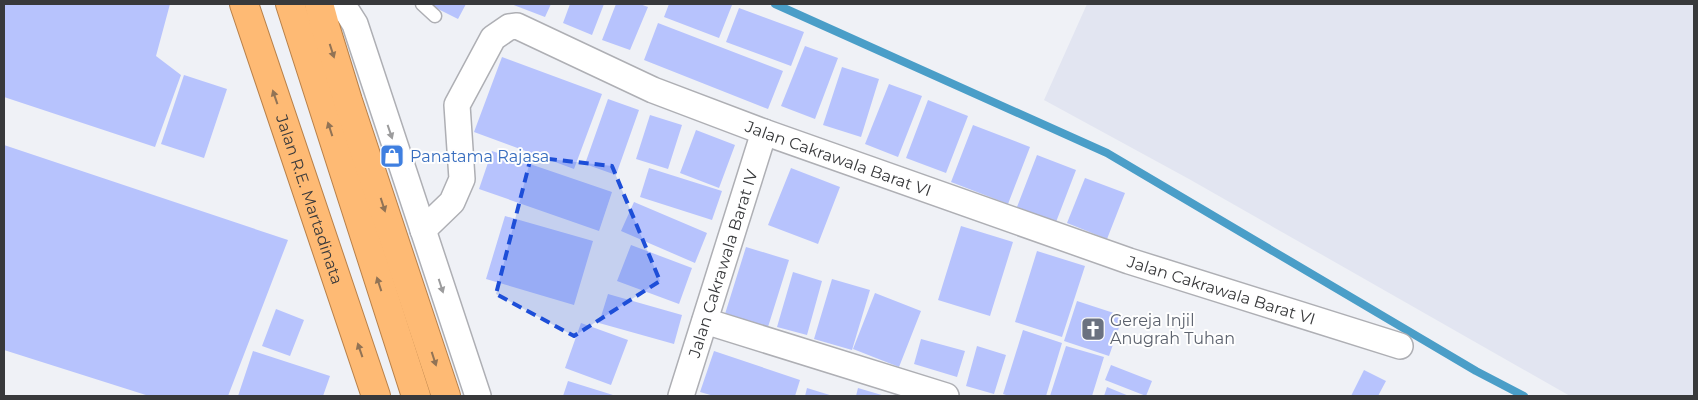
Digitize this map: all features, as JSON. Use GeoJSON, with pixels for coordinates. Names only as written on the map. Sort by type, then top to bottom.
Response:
{"type":"FeatureCollection","features":[{"type":"Feature","properties":{"kind":"highway","name":"Jalan R.E. Martadinata"},"geometry":{"type":"LineString","coordinates":[[244,4],[376,396]]}},
{"type":"Feature","properties":{"kind":"highway"},"geometry":{"type":"LineString","coordinates":[[290,4],[416,396]]}},
{"type":"Feature","properties":{"kind":"highway"},"geometry":{"type":"LineString","coordinates":[[319,4],[348,101],[446,396]]}},
{"type":"Feature","properties":{"kind":"street"},"geometry":{"type":"LineString","coordinates":[[339,4],[348,13],[354,24],[478,396]]}},
{"type":"Feature","properties":{"kind":"street","name":"Jalan Cakrawala Barat VI"},"geometry":{"type":"LineString","coordinates":[[423,230],[452,202],[462,179],[457,105],[493,38],[509,27],[517,26],[653,90],[764,132],[1129,261],[1400,346]]}},
{"type":"Feature","properties":{"kind":"street","name":"Jalan Cakrawala Barat IV"},"geometry":{"type":"LineString","coordinates":[[681,396],[764,132]]}},
{"type":"Feature","properties":{"kind":"street"},"geometry":{"type":"LineString","coordinates":[[705,321],[946,396]]}},
{"type":"Feature","properties":{"kind":"lane"},"geometry":{"type":"LineString","coordinates":[[422,4],[435,16]]}},
{"type":"Feature","properties":{"kind":"highlighted area"},"geometry":{"type":"Polygon","coordinates":[[[531,157],[612,166],[660,281],[574,336],[496,294],[531,157]]]}},
{"type":"Feature","properties":{"kind":"shaded area"},"geometry":{"type":"Polygon","coordinates":[[[1087,4],[1694,4],[1694,396],[1570,396],[1189,179],[1044,100],[1087,4]]]}},
{"type":"Feature","properties":{"kind":"building"},"geometry":{"type":"Polygon","coordinates":[[[4,4],[170,4],[156,56],[181,75],[155,147],[4,97],[4,4]]]}},
{"type":"Feature","properties":{"kind":"building"},"geometry":{"type":"Polygon","coordinates":[[[428,4],[466,4],[458,19],[428,4]]]}},
{"type":"Feature","properties":{"kind":"building"},"geometry":{"type":"Polygon","coordinates":[[[511,4],[551,4],[545,17],[511,4]]]}},
{"type":"Feature","properties":{"kind":"building"},"geometry":{"type":"Polygon","coordinates":[[[570,4],[604,4],[592,35],[563,23],[570,4]]]}},
{"type":"Feature","properties":{"kind":"building"},"geometry":{"type":"Polygon","coordinates":[[[616,4],[640,4],[648,7],[630,50],[602,40],[616,4]]]}},
{"type":"Feature","properties":{"kind":"building"},"geometry":{"type":"Polygon","coordinates":[[[669,4],[732,5],[719,38],[664,17],[669,4]]]}},
{"type":"Feature","properties":{"kind":"building"},"geometry":{"type":"Polygon","coordinates":[[[739,8],[804,32],[791,66],[726,42],[739,8]]]}},
{"type":"Feature","properties":{"kind":"building"},"geometry":{"type":"Polygon","coordinates":[[[658,23],[783,71],[768,109],[644,60],[658,23]]]}},
{"type":"Feature","properties":{"kind":"building"},"geometry":{"type":"Polygon","coordinates":[[[805,46],[838,58],[815,119],[781,106],[805,46]]]}},
{"type":"Feature","properties":{"kind":"building"},"geometry":{"type":"Polygon","coordinates":[[[502,57],[602,94],[574,169],[474,132],[502,57]]]}},
{"type":"Feature","properties":{"kind":"building"},"geometry":{"type":"Polygon","coordinates":[[[842,67],[879,79],[861,137],[823,125],[842,67]]]}},
{"type":"Feature","properties":{"kind":"building"},"geometry":{"type":"Polygon","coordinates":[[[184,75],[227,89],[204,158],[161,144],[184,75]]]}},
{"type":"Feature","properties":{"kind":"building"},"geometry":{"type":"Polygon","coordinates":[[[889,84],[922,96],[898,157],[865,144],[889,84]]]}},
{"type":"Feature","properties":{"kind":"building"},"geometry":{"type":"Polygon","coordinates":[[[608,99],[639,110],[616,175],[585,164],[608,99]]]}},
{"type":"Feature","properties":{"kind":"building"},"geometry":{"type":"Polygon","coordinates":[[[928,100],[968,116],[946,173],[906,158],[928,100]]]}},
{"type":"Feature","properties":{"kind":"building"},"geometry":{"type":"Polygon","coordinates":[[[650,115],[682,125],[668,169],[636,159],[650,115]]]}},
{"type":"Feature","properties":{"kind":"building"},"geometry":{"type":"Polygon","coordinates":[[[973,125],[1030,147],[1008,204],[951,182],[973,125]]]}},
{"type":"Feature","properties":{"kind":"building"},"geometry":{"type":"Polygon","coordinates":[[[696,130],[735,145],[719,188],[680,173],[696,130]]]}},
{"type":"Feature","properties":{"kind":"building"},"geometry":{"type":"Polygon","coordinates":[[[4,145],[288,240],[228,396],[149,396],[4,350],[4,145]]]}},
{"type":"Feature","properties":{"kind":"building"},"geometry":{"type":"Polygon","coordinates":[[[492,151],[612,192],[599,231],[479,189],[492,151]]]}},
{"type":"Feature","properties":{"kind":"building"},"geometry":{"type":"Polygon","coordinates":[[[1037,155],[1076,170],[1056,222],[1017,207],[1037,155]]]}},
{"type":"Feature","properties":{"kind":"building"},"geometry":{"type":"Polygon","coordinates":[[[649,168],[722,191],[712,220],[640,197],[649,168]]]}},
{"type":"Feature","properties":{"kind":"building"},"geometry":{"type":"Polygon","coordinates":[[[791,168],[840,187],[818,244],[768,225],[791,168]]]}},
{"type":"Feature","properties":{"kind":"building"},"geometry":{"type":"Polygon","coordinates":[[[1085,178],[1125,193],[1107,239],[1067,223],[1085,178]]]}},
{"type":"Feature","properties":{"kind":"building"},"geometry":{"type":"Polygon","coordinates":[[[634,202],[707,233],[695,263],[621,231],[634,202]]]}},
{"type":"Feature","properties":{"kind":"building"},"geometry":{"type":"Polygon","coordinates":[[[505,216],[593,241],[574,305],[486,279],[505,216]]]}},
{"type":"Feature","properties":{"kind":"building"},"geometry":{"type":"Polygon","coordinates":[[[961,226],[1013,242],[990,316],[938,300],[961,226]]]}},
{"type":"Feature","properties":{"kind":"building"},"geometry":{"type":"Polygon","coordinates":[[[631,245],[692,268],[679,304],[617,281],[631,245]]]}},
{"type":"Feature","properties":{"kind":"building"},"geometry":{"type":"Polygon","coordinates":[[[746,247],[789,260],[768,327],[725,314],[746,247]]]}},
{"type":"Feature","properties":{"kind":"building"},"geometry":{"type":"Polygon","coordinates":[[[1037,251],[1085,266],[1062,337],[1015,322],[1037,251]]]}},
{"type":"Feature","properties":{"kind":"building"},"geometry":{"type":"Polygon","coordinates":[[[793,272],[822,281],[807,335],[777,327],[793,272]]]}},
{"type":"Feature","properties":{"kind":"building"},"geometry":{"type":"Polygon","coordinates":[[[832,279],[870,290],[852,350],[814,339],[832,279]]]}},
{"type":"Feature","properties":{"kind":"building"},"geometry":{"type":"Polygon","coordinates":[[[875,293],[921,311],[899,367],[853,349],[875,293]]]}},
{"type":"Feature","properties":{"kind":"building"},"geometry":{"type":"Polygon","coordinates":[[[608,294],[682,315],[674,344],[599,323],[608,294]]]}},
{"type":"Feature","properties":{"kind":"building","name":"Gereja Injil Anugrah Tuhan"},"geometry":{"type":"Polygon","coordinates":[[[1077,301],[1123,316],[1109,356],[1064,341],[1077,301]]]}},
{"type":"Feature","properties":{"kind":"building"},"geometry":{"type":"Polygon","coordinates":[[[276,309],[304,320],[290,356],[262,346],[276,309]]]}},
{"type":"Feature","properties":{"kind":"building"},"geometry":{"type":"Polygon","coordinates":[[[581,323],[628,340],[611,385],[565,368],[581,323]]]}},
{"type":"Feature","properties":{"kind":"building"},"geometry":{"type":"Polygon","coordinates":[[[1023,330],[1062,343],[1046,396],[1009,396],[1003,394],[1023,330]]]}},
{"type":"Feature","properties":{"kind":"building"},"geometry":{"type":"Polygon","coordinates":[[[921,339],[965,351],[957,377],[914,364],[921,339]]]}},
{"type":"Feature","properties":{"kind":"building"},"geometry":{"type":"Polygon","coordinates":[[[977,346],[1006,355],[994,394],[966,386],[977,346]]]}},
{"type":"Feature","properties":{"kind":"building"},"geometry":{"type":"Polygon","coordinates":[[[1066,346],[1104,357],[1092,396],[1050,396],[1066,346]]]}},
{"type":"Feature","properties":{"kind":"building"},"geometry":{"type":"Polygon","coordinates":[[[253,351],[330,376],[323,396],[238,396],[253,351]]]}},
{"type":"Feature","properties":{"kind":"building"},"geometry":{"type":"Polygon","coordinates":[[[714,351],[800,380],[795,396],[714,396],[700,392],[714,351]]]}},
{"type":"Feature","properties":{"kind":"building"},"geometry":{"type":"Polygon","coordinates":[[[1111,365],[1152,381],[1146,396],[1105,380],[1111,365]]]}},
{"type":"Feature","properties":{"kind":"building"},"geometry":{"type":"Polygon","coordinates":[[[1364,370],[1386,381],[1378,396],[1351,396],[1364,370]]]}},
{"type":"Feature","properties":{"kind":"building"},"geometry":{"type":"Polygon","coordinates":[[[568,381],[613,395],[563,396],[568,381]]]}},
{"type":"Feature","properties":{"kind":"building"},"geometry":{"type":"Polygon","coordinates":[[[1107,387],[1129,396],[1104,396],[1107,387]]]}},
{"type":"Feature","properties":{"kind":"building"},"geometry":{"type":"Polygon","coordinates":[[[807,388],[833,396],[805,396],[807,388]]]}},
{"type":"Feature","properties":{"kind":"building"},"geometry":{"type":"Polygon","coordinates":[[[858,388],[885,396],[856,396],[858,388]]]}},
{"type":"Feature","properties":{"kind":"waterway"},"geometry":{"type":"LineString","coordinates":[[775,4],[1107,153],[1476,371],[1524,396]]}},
{"type":"Feature","properties":{"kind":"place","name":"Panatama Rajasa"},"geometry":{"type":"Point","coordinates":[392,156]}},
{"type":"Feature","properties":{"kind":"place","name":"Gereja Injil Anugrah Tuhan"},"geometry":{"type":"Point","coordinates":[1093,329]}}]}
